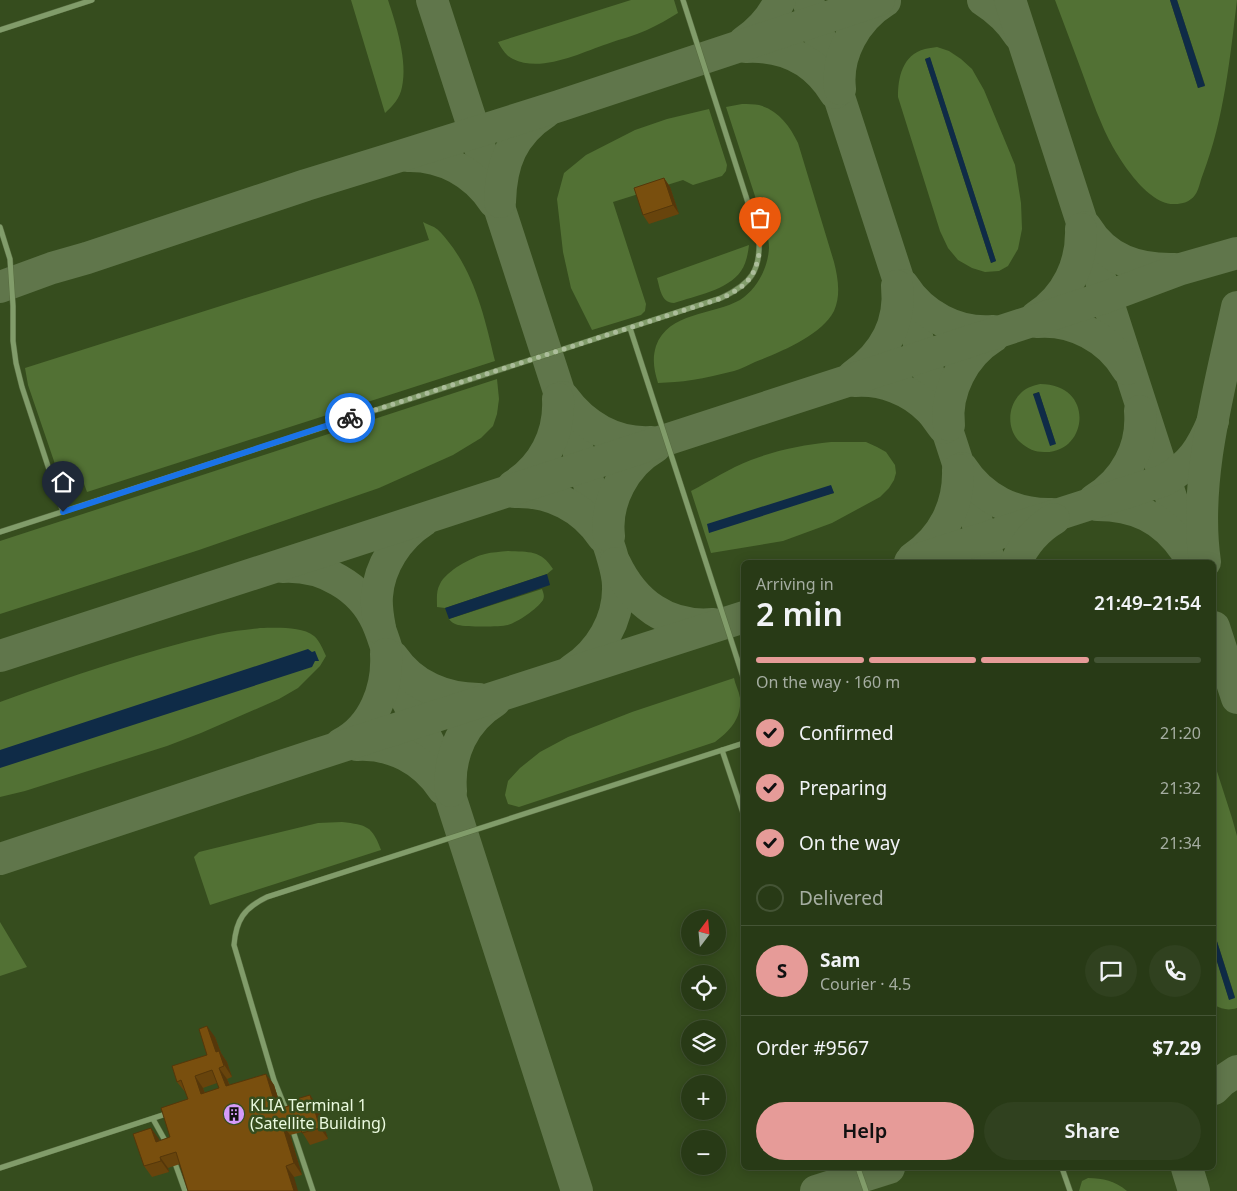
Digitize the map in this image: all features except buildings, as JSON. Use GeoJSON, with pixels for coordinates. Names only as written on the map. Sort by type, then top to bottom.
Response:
{"type":"FeatureCollection","features":[{"type":"Feature","properties":{"kind":"lane"},"geometry":{"type":"LineString","coordinates":[[0,30],[92,0]]}},
{"type":"Feature","properties":{"kind":"lane"},"geometry":{"type":"LineString","coordinates":[[0,532],[722,298],[743,286],[755,269],[760,248],[759,237],[683,0]]}},
{"type":"Feature","properties":{"kind":"lane"},"geometry":{"type":"LineString","coordinates":[[0,227],[10,259],[13,341],[16,363],[63,512]]}},
{"type":"Feature","properties":{"kind":"lane"},"geometry":{"type":"LineString","coordinates":[[630,328],[741,671]]}},
{"type":"Feature","properties":{"kind":"lane"},"geometry":{"type":"LineString","coordinates":[[290,1119],[274,1080],[234,945],[238,924],[242,914],[249,907],[267,897],[741,744]]}},
{"type":"Feature","properties":{"kind":"lane"},"geometry":{"type":"LineString","coordinates":[[722,750],[741,807]]}},
{"type":"Feature","properties":{"kind":"lane"},"geometry":{"type":"LineString","coordinates":[[266,1083],[274,1080]]}},
{"type":"Feature","properties":{"kind":"lane"},"geometry":{"type":"LineString","coordinates":[[0,1168],[177,1110]]}},
{"type":"Feature","properties":{"kind":"lane"},"geometry":{"type":"LineString","coordinates":[[153,1119],[171,1151]]}},
{"type":"Feature","properties":{"kind":"lane"},"geometry":{"type":"LineString","coordinates":[[294,1134],[313,1191]]}},
{"type":"Feature","properties":{"kind":"lane"},"geometry":{"type":"LineString","coordinates":[[176,1166],[185,1191]]}},
{"type":"Feature","properties":{"kind":"lane"},"geometry":{"type":"LineString","coordinates":[[859,1170],[866,1191]]}},
{"type":"Feature","properties":{"kind":"lane"},"geometry":{"type":"LineString","coordinates":[[1063,1170],[1070,1191]]}},
{"type":"Feature","properties":{"kind":"green space"},"geometry":{"type":"Polygon","coordinates":[[[351,0],[388,0],[400,43],[403,77],[398,98],[385,113],[351,0]]]}},
{"type":"Feature","properties":{"kind":"green space"},"geometry":{"type":"Polygon","coordinates":[[[631,0],[674,0],[678,13],[642,32],[548,63],[524,63],[513,59],[506,54],[498,42],[631,0]]]}},
{"type":"Feature","properties":{"kind":"green space"},"geometry":{"type":"Polygon","coordinates":[[[1055,0],[1170,0],[1198,88],[1205,85],[1177,0],[1237,0],[1225,88],[1216,132],[1198,188],[1191,199],[1175,204],[1164,202],[1153,196],[1132,175],[1114,149],[1100,119],[1055,0]]]}},
{"type":"Feature","properties":{"kind":"green space"},"geometry":{"type":"Polygon","coordinates":[[[937,47],[949,51],[972,69],[984,90],[1015,165],[1021,203],[1022,229],[1018,249],[1008,266],[999,271],[985,272],[972,268],[958,260],[948,248],[940,231],[898,97],[900,75],[906,62],[917,52],[937,47]],[[930,58],[925,59],[991,263],[996,261],[930,58]]]}},
{"type":"Feature","properties":{"kind":"green space"},"geometry":{"type":"Polygon","coordinates":[[[742,104],[766,107],[778,115],[787,125],[798,143],[835,268],[838,280],[838,299],[834,311],[820,328],[799,342],[776,353],[734,371],[688,381],[658,383],[654,355],[662,335],[681,320],[740,300],[752,290],[764,270],[769,248],[767,233],[726,107],[742,104]]]}},
{"type":"Feature","properties":{"kind":"green space"},"geometry":{"type":"Polygon","coordinates":[[[709,109],[727,165],[726,171],[722,176],[693,185],[683,180],[613,202],[646,304],[645,311],[641,315],[592,330],[571,288],[563,252],[557,199],[564,173],[586,155],[635,130],[667,119],[709,109]]]}},
{"type":"Feature","properties":{"kind":"green space"},"geometry":{"type":"Polygon","coordinates":[[[423,222],[441,233],[457,253],[465,267],[478,297],[495,361],[87,492],[83,481],[75,482],[69,467],[56,467],[28,385],[25,368],[429,240],[423,222]]]}},
{"type":"Feature","properties":{"kind":"green space"},"geometry":{"type":"Polygon","coordinates":[[[749,245],[741,271],[735,278],[720,288],[674,303],[664,298],[657,278],[749,245]]]}},
{"type":"Feature","properties":{"kind":"green space"},"geometry":{"type":"Polygon","coordinates":[[[497,379],[499,399],[493,426],[481,438],[453,455],[379,488],[199,550],[0,614],[0,541],[497,379]]]}},
{"type":"Feature","properties":{"kind":"green space"},"geometry":{"type":"Polygon","coordinates":[[[1040,384],[1058,387],[1070,395],[1077,406],[1080,419],[1077,431],[1070,442],[1059,450],[1044,452],[1026,447],[1016,437],[1011,425],[1011,412],[1016,399],[1024,390],[1040,384]],[[1039,392],[1033,394],[1056,444],[1039,392]]]}},
{"type":"Feature","properties":{"kind":"green space"},"geometry":{"type":"Polygon","coordinates":[[[831,442],[866,442],[886,452],[895,465],[896,473],[889,488],[880,497],[832,523],[783,541],[711,553],[691,491],[761,456],[800,446],[831,442]],[[831,486],[707,525],[834,493],[831,486]]]}},
{"type":"Feature","properties":{"kind":"green space"},"geometry":{"type":"Polygon","coordinates":[[[508,551],[528,552],[539,555],[553,569],[547,574],[445,608],[437,607],[439,587],[443,579],[453,570],[467,561],[480,556],[508,551]]]}},
{"type":"Feature","properties":{"kind":"green space"},"geometry":{"type":"Polygon","coordinates":[[[542,589],[544,597],[540,604],[527,615],[508,625],[462,626],[449,619],[542,589]]]}},
{"type":"Feature","properties":{"kind":"green space"},"geometry":{"type":"Polygon","coordinates":[[[260,628],[288,628],[309,633],[318,640],[326,656],[320,666],[298,688],[279,699],[201,733],[167,746],[25,791],[0,797],[0,702],[163,648],[218,634],[260,628]]]}},
{"type":"Feature","properties":{"kind":"green space"},"geometry":{"type":"Polygon","coordinates":[[[734,678],[740,698],[739,712],[730,729],[715,742],[519,807],[508,804],[505,795],[508,781],[520,768],[540,752],[568,737],[632,712],[734,678]]]}},
{"type":"Feature","properties":{"kind":"green space"},"geometry":{"type":"Polygon","coordinates":[[[1216,768],[1237,836],[1237,1008],[1231,1009],[1216,1006],[1216,958],[1229,999],[1235,997],[1216,938],[1216,768]]]}},
{"type":"Feature","properties":{"kind":"green space"},"geometry":{"type":"Polygon","coordinates":[[[342,822],[368,828],[375,836],[381,850],[210,905],[194,857],[199,852],[318,823],[342,822]]]}},
{"type":"Feature","properties":{"kind":"green space"},"geometry":{"type":"Polygon","coordinates":[[[0,922],[27,967],[0,976],[0,922]]]}},
{"type":"Feature","properties":{"kind":"green space"},"geometry":{"type":"Polygon","coordinates":[[[1088,1178],[1109,1181],[1127,1191],[1079,1191],[1082,1181],[1088,1178]]]}},
{"type":"Feature","properties":{"kind":"water"},"geometry":{"type":"Polygon","coordinates":[[[1170,0],[1177,0],[1205,86],[1198,88],[1170,0]]]}},
{"type":"Feature","properties":{"kind":"water"},"geometry":{"type":"Polygon","coordinates":[[[930,57],[996,261],[991,263],[925,59],[930,57]]]}},
{"type":"Feature","properties":{"kind":"water"},"geometry":{"type":"Polygon","coordinates":[[[1039,392],[1056,444],[1050,446],[1033,394],[1039,392]]]}},
{"type":"Feature","properties":{"kind":"water"},"geometry":{"type":"Polygon","coordinates":[[[831,485],[834,493],[709,533],[707,524],[831,485]]]}},
{"type":"Feature","properties":{"kind":"water"},"geometry":{"type":"Polygon","coordinates":[[[547,574],[550,585],[449,619],[445,608],[547,574]]]}},
{"type":"Feature","properties":{"kind":"water"},"geometry":{"type":"Polygon","coordinates":[[[308,649],[312,652],[315,651],[319,661],[315,661],[312,667],[0,768],[0,750],[308,649]]]}},
{"type":"Feature","properties":{"kind":"water"},"geometry":{"type":"Polygon","coordinates":[[[1216,938],[1235,998],[1229,1000],[1216,958],[1216,938]]]}},
{"type":"Feature","properties":{"kind":"taxiway"},"geometry":{"type":"LineString","coordinates":[[432,0],[617,573],[618,586],[615,611],[606,634],[591,654],[572,670]]}},
{"type":"Feature","properties":{"kind":"taxiway"},"geometry":{"type":"LineString","coordinates":[[744,42],[765,24],[780,0]]}},
{"type":"Feature","properties":{"kind":"taxiway"},"geometry":{"type":"LineString","coordinates":[[0,287],[52,268],[306,185],[559,106],[879,0]]}},
{"type":"Feature","properties":{"kind":"taxiway"},"geometry":{"type":"LineString","coordinates":[[983,0],[1003,16],[1019,35]]}},
{"type":"Feature","properties":{"kind":"taxiway"},"geometry":{"type":"LineString","coordinates":[[1010,0],[1191,560]]}},
{"type":"Feature","properties":{"kind":"taxiway"},"geometry":{"type":"LineString","coordinates":[[808,1],[989,560]]}},
{"type":"Feature","properties":{"kind":"taxiway"},"geometry":{"type":"LineString","coordinates":[[840,89],[841,63],[850,39],[865,17],[885,1]]}},
{"type":"Feature","properties":{"kind":"taxiway"},"geometry":{"type":"LineString","coordinates":[[746,47],[773,49],[797,57],[808,63],[818,72],[835,93]]}},
{"type":"Feature","properties":{"kind":"taxiway"},"geometry":{"type":"LineString","coordinates":[[500,202],[503,175],[511,151],[525,130],[546,112]]}},
{"type":"Feature","properties":{"kind":"taxiway"},"geometry":{"type":"LineString","coordinates":[[407,156],[433,159],[457,168],[477,182],[494,202]]}},
{"type":"Feature","properties":{"kind":"taxiway"},"geometry":{"type":"LineString","coordinates":[[1086,227],[1103,248],[1124,261],[1148,268],[1175,269]]}},
{"type":"Feature","properties":{"kind":"taxiway"},"geometry":{"type":"LineString","coordinates":[[1036,317],[1056,300],[1070,279],[1079,255],[1081,229]]}},
{"type":"Feature","properties":{"kind":"taxiway"},"geometry":{"type":"LineString","coordinates":[[0,656],[1106,297],[1181,269],[1237,253]]}},
{"type":"Feature","properties":{"kind":"taxiway"},"geometry":{"type":"LineString","coordinates":[[903,285],[911,296],[930,314],[954,326],[980,331],[993,331]]}},
{"type":"Feature","properties":{"kind":"taxiway"},"geometry":{"type":"LineString","coordinates":[[853,376],[874,358],[888,337],[896,313],[898,300],[897,286]]}},
{"type":"Feature","properties":{"kind":"taxiway"},"geometry":{"type":"LineString","coordinates":[[1205,560],[1202,531],[1205,466],[1216,401],[1237,307]]}},
{"type":"Feature","properties":{"kind":"taxiway"},"geometry":{"type":"LineString","coordinates":[[1037,322],[1064,324],[1077,327],[1089,333],[1110,348],[1127,369]]}},
{"type":"Feature","properties":{"kind":"taxiway"},"geometry":{"type":"LineString","coordinates":[[949,425],[950,399],[959,375],[973,354],[993,337]]}},
{"type":"Feature","properties":{"kind":"taxiway"},"geometry":{"type":"LineString","coordinates":[[855,381],[875,382],[896,387],[922,403],[944,428]]}},
{"type":"Feature","properties":{"kind":"taxiway"},"geometry":{"type":"LineString","coordinates":[[563,397],[581,417],[601,431],[625,440],[651,442]]}},
{"type":"Feature","properties":{"kind":"taxiway"},"geometry":{"type":"LineString","coordinates":[[513,486],[533,469],[548,449],[556,425],[558,399]]}},
{"type":"Feature","properties":{"kind":"taxiway"},"geometry":{"type":"LineString","coordinates":[[1094,500],[1115,483],[1130,462],[1138,438],[1140,411]]}},
{"type":"Feature","properties":{"kind":"taxiway"},"geometry":{"type":"LineString","coordinates":[[916,560],[1165,480],[1182,468],[1195,455],[1213,421]]}},
{"type":"Feature","properties":{"kind":"taxiway"},"geometry":{"type":"LineString","coordinates":[[609,536],[610,510],[619,485],[635,463],[655,447]]}},
{"type":"Feature","properties":{"kind":"taxiway"},"geometry":{"type":"LineString","coordinates":[[962,468],[979,488],[1001,503],[1025,512],[1052,514]]}},
{"type":"Feature","properties":{"kind":"taxiway"},"geometry":{"type":"LineString","coordinates":[[913,558],[933,541],[947,520],[956,496],[958,470]]}},
{"type":"Feature","properties":{"kind":"taxiway"},"geometry":{"type":"LineString","coordinates":[[515,492],[541,494],[565,503],[586,517],[603,537]]}},
{"type":"Feature","properties":{"kind":"taxiway"},"geometry":{"type":"LineString","coordinates":[[1097,505],[1124,508],[1147,516],[1167,529],[1185,550]]}},
{"type":"Feature","properties":{"kind":"taxiway"},"geometry":{"type":"LineString","coordinates":[[1017,560],[1032,538],[1054,519]]}},
{"type":"Feature","properties":{"kind":"taxiway"},"geometry":{"type":"LineString","coordinates":[[380,628],[377,600],[379,585],[386,563],[398,544],[423,521]]}},
{"type":"Feature","properties":{"kind":"taxiway"},"geometry":{"type":"LineString","coordinates":[[615,563],[632,590],[654,610],[681,622],[713,624]]}},
{"type":"Feature","properties":{"kind":"taxiway"},"geometry":{"type":"LineString","coordinates":[[283,567],[298,567],[312,570],[339,580],[361,598],[377,622],[399,684],[444,777],[577,1191]]}},
{"type":"Feature","properties":{"kind":"taxiway"},"geometry":{"type":"LineString","coordinates":[[0,859],[741,618]]}},
{"type":"Feature","properties":{"kind":"taxiway"},"geometry":{"type":"LineString","coordinates":[[1216,633],[1237,698]]}},
{"type":"Feature","properties":{"kind":"taxiway"},"geometry":{"type":"LineString","coordinates":[[341,744],[362,728],[377,705],[384,680],[386,654]]}},
{"type":"Feature","properties":{"kind":"taxiway"},"geometry":{"type":"LineString","coordinates":[[393,657],[410,676],[431,689],[454,697],[479,699]]}},
{"type":"Feature","properties":{"kind":"taxiway"},"geometry":{"type":"LineString","coordinates":[[451,791],[452,764],[460,739],[475,718],[495,701]]}},
{"type":"Feature","properties":{"kind":"taxiway"},"geometry":{"type":"LineString","coordinates":[[357,745],[383,747],[406,755],[426,770],[443,789]]}},
{"type":"Feature","properties":{"kind":"taxiway"},"geometry":{"type":"LineString","coordinates":[[1216,1087],[1237,1071]]}},
{"type":"Feature","properties":{"kind":"taxiway"},"geometry":{"type":"LineString","coordinates":[[816,1191],[883,1170]]}},
{"type":"Feature","properties":{"kind":"taxiway"},"geometry":{"type":"LineString","coordinates":[[1188,1170],[1194,1191]]}},
{"type":"Feature","properties":{"kind":"way so far"},"geometry":{"type":"LineString","coordinates":[[350,418],[722,298],[735,292],[750,278],[755,269],[760,248]]}},
{"type":"Feature","properties":{"kind":"place","name":"KLIA Terminal 1 (Satellite Building)"},"geometry":{"type":"Point","coordinates":[234,1114]}},
{"type":"Feature","properties":{"kind":"route"},"geometry":{"type":"LineString","coordinates":[[63,512],[350,418]]}}]}
